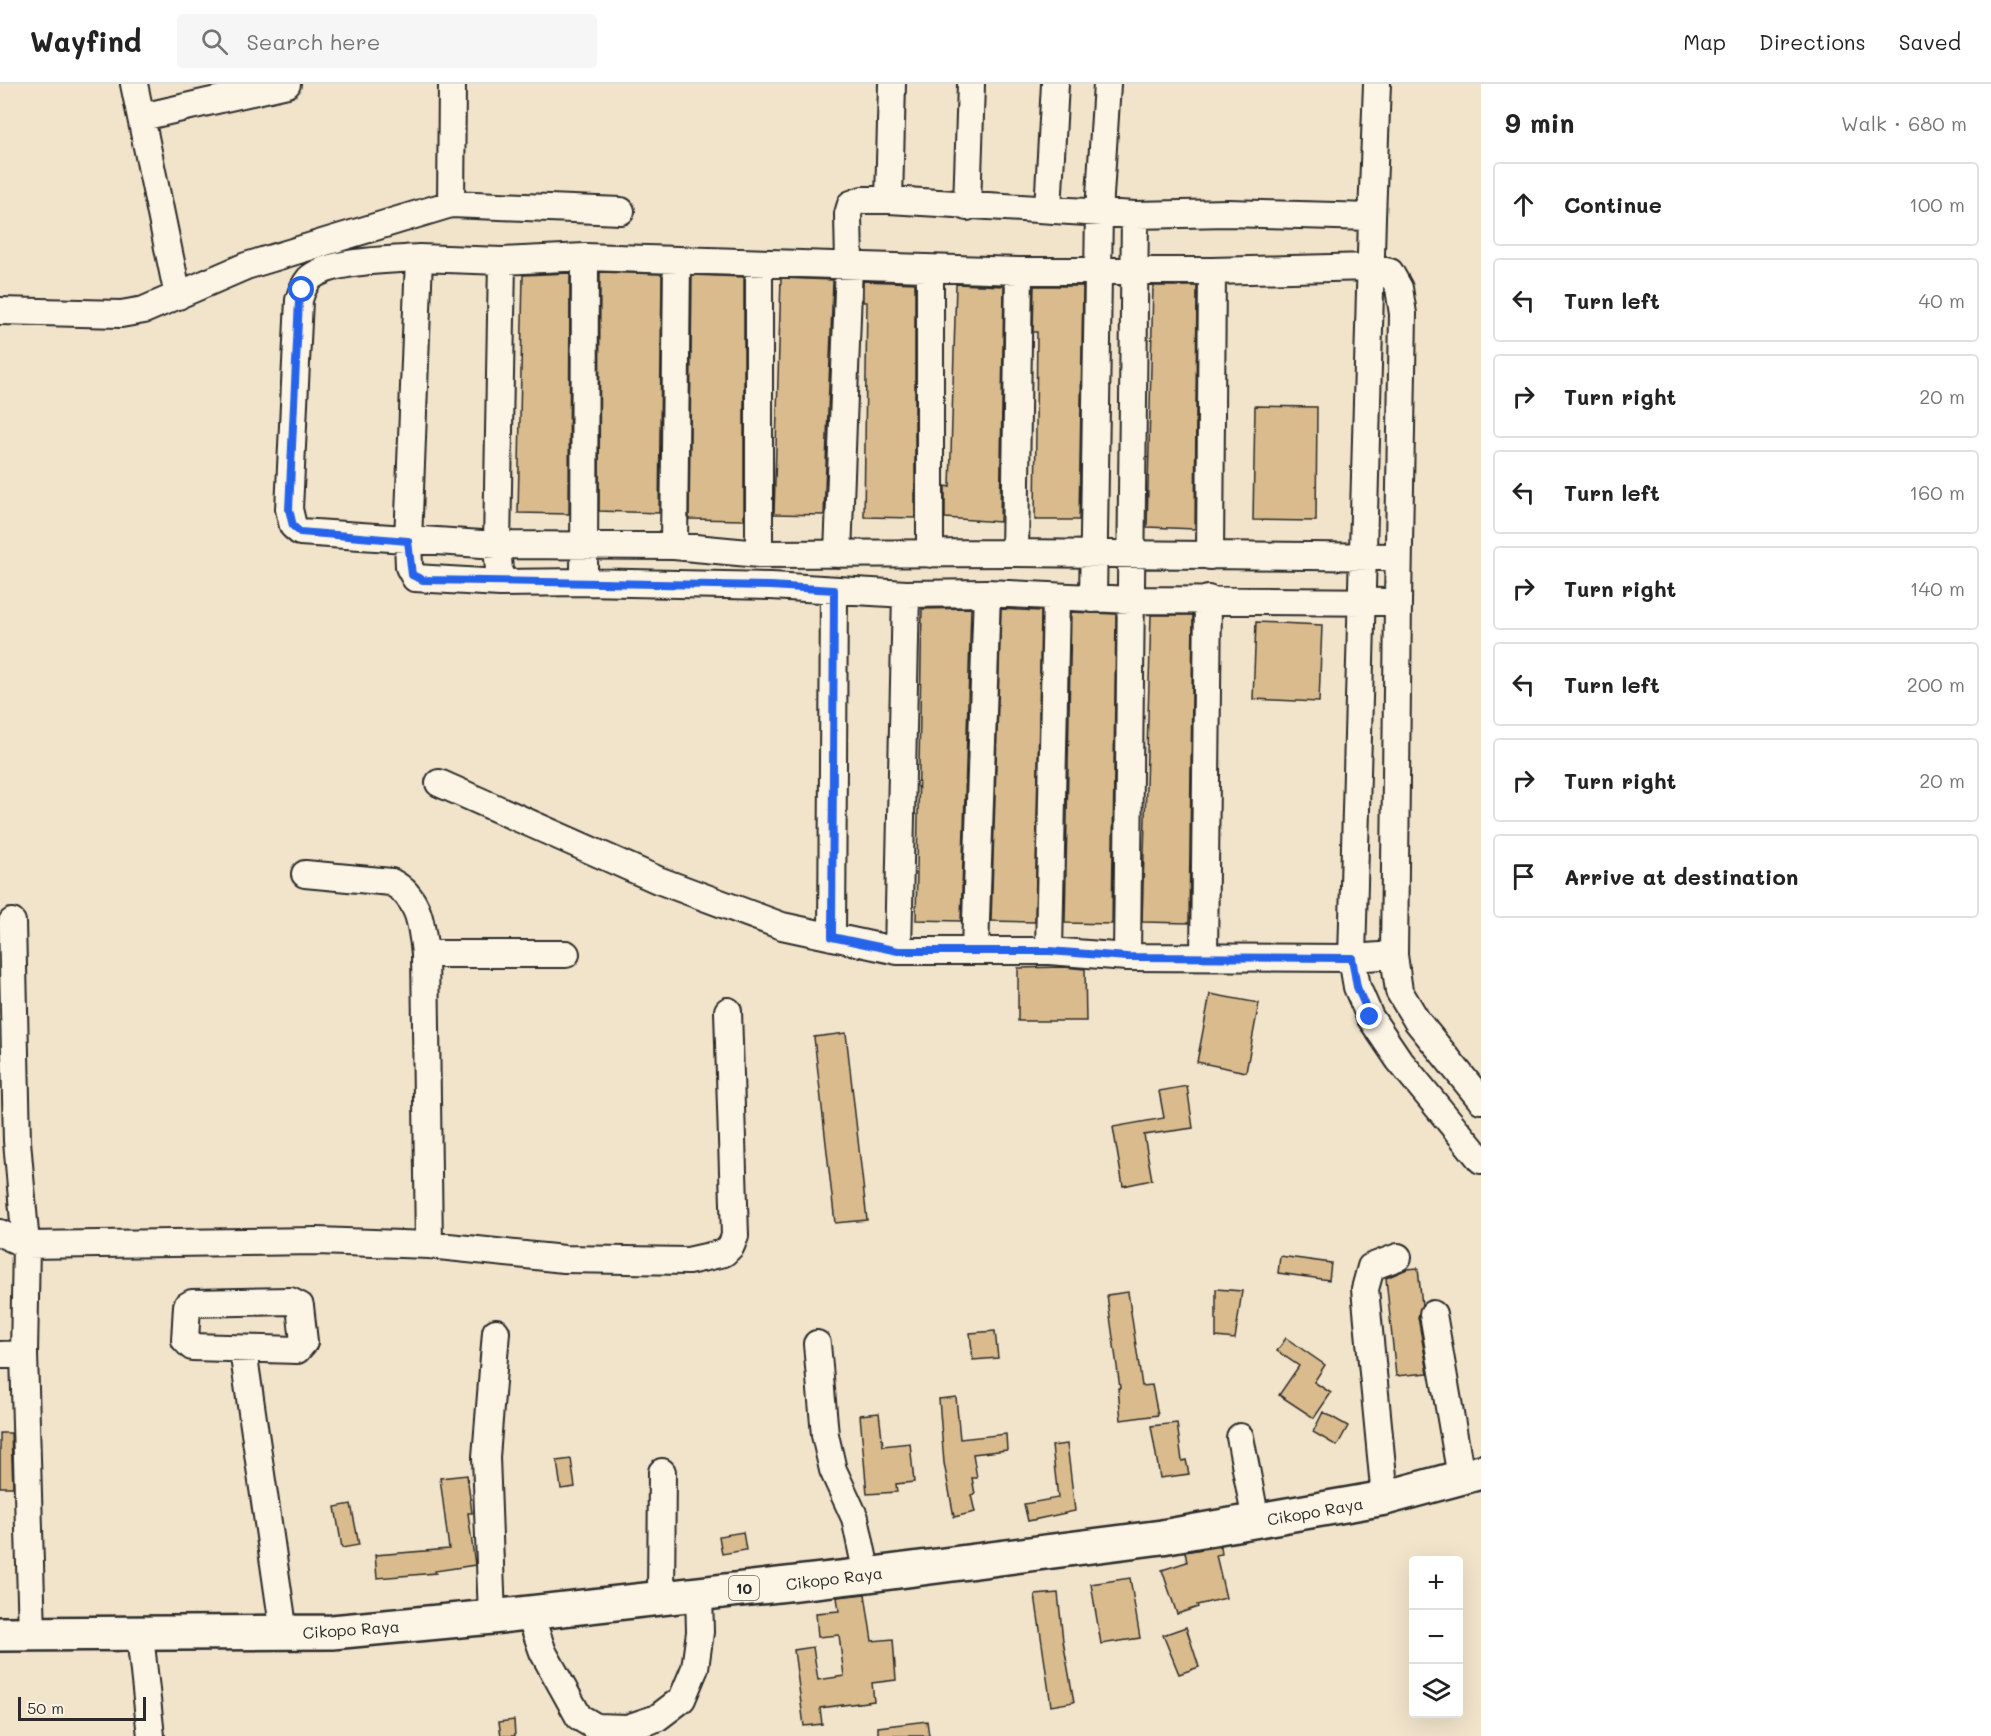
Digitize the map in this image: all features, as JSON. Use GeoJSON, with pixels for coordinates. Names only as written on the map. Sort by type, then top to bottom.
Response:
{"type":"FeatureCollection","features":[{"type":"Feature","properties":{"kind":"highway","name":"Cikopo Raya"},"geometry":{"type":"LineString","coordinates":[[0,1634],[140,1635],[332,1632],[492,1617],[661,1596],[867,1575],[1150,1538],[1385,1498],[1471,1474]]}},
{"type":"Feature","properties":{"kind":"street"},"geometry":{"type":"LineString","coordinates":[[134,84],[178,296]]}},
{"type":"Feature","properties":{"kind":"street"},"geometry":{"type":"LineString","coordinates":[[142,117],[287,84]]}},
{"type":"Feature","properties":{"kind":"street"},"geometry":{"type":"LineString","coordinates":[[451,204],[452,84]]}},
{"type":"Feature","properties":{"kind":"street"},"geometry":{"type":"LineString","coordinates":[[889,200],[892,84]]}},
{"type":"Feature","properties":{"kind":"street"},"geometry":{"type":"LineString","coordinates":[[966,207],[971,84]]}},
{"type":"Feature","properties":{"kind":"street"},"geometry":{"type":"LineString","coordinates":[[1047,209],[1055,84]]}},
{"type":"Feature","properties":{"kind":"street"},"geometry":{"type":"LineString","coordinates":[[1093,599],[1100,271],[1099,211],[1107,84]]}},
{"type":"Feature","properties":{"kind":"street"},"geometry":{"type":"LineString","coordinates":[[1377,84],[1361,558],[1363,602],[1352,958],[1357,987],[1370,1017],[1400,1060],[1481,1160]]}},
{"type":"Feature","properties":{"kind":"street"},"geometry":{"type":"LineString","coordinates":[[838,554],[849,264],[849,206],[862,200],[889,200],[966,207],[1135,214],[1228,213],[1372,217]]}},
{"type":"Feature","properties":{"kind":"street"},"geometry":{"type":"LineString","coordinates":[[0,311],[121,314],[144,310],[246,266],[451,204],[621,211]]}},
{"type":"Feature","properties":{"kind":"street"},"geometry":{"type":"LineString","coordinates":[[1127,957],[1135,214]]}},
{"type":"Feature","properties":{"kind":"street"},"geometry":{"type":"LineString","coordinates":[[1397,557],[1015,553],[759,554],[674,546],[497,545],[307,533],[293,526],[289,509],[299,300],[309,278],[339,266],[419,258],[502,261],[585,257],[759,265],[849,264],[1019,271],[1212,272],[1370,267],[1385,269],[1395,278],[1403,314],[1397,557],[1394,955],[1399,991],[1417,1021],[1481,1100]]}},
{"type":"Feature","properties":{"kind":"street"},"geometry":{"type":"LineString","coordinates":[[584,582],[585,257]]}},
{"type":"Feature","properties":{"kind":"street"},"geometry":{"type":"LineString","coordinates":[[419,258],[408,541],[409,567],[415,578],[500,583],[584,582],[906,594],[987,593],[1131,600],[1208,598],[1398,602]]}},
{"type":"Feature","properties":{"kind":"street"},"geometry":{"type":"LineString","coordinates":[[500,583],[497,545],[502,261]]}},
{"type":"Feature","properties":{"kind":"street"},"geometry":{"type":"LineString","coordinates":[[674,546],[677,262]]}},
{"type":"Feature","properties":{"kind":"street"},"geometry":{"type":"LineString","coordinates":[[759,265],[759,554]]}},
{"type":"Feature","properties":{"kind":"street"},"geometry":{"type":"LineString","coordinates":[[930,269],[930,554]]}},
{"type":"Feature","properties":{"kind":"street"},"geometry":{"type":"LineString","coordinates":[[1015,553],[1019,271]]}},
{"type":"Feature","properties":{"kind":"street"},"geometry":{"type":"LineString","coordinates":[[1209,556],[1212,272]]}},
{"type":"Feature","properties":{"kind":"street"},"geometry":{"type":"LineString","coordinates":[[832,937],[834,590]]}},
{"type":"Feature","properties":{"kind":"street"},"geometry":{"type":"LineString","coordinates":[[975,950],[987,593]]}},
{"type":"Feature","properties":{"kind":"street"},"geometry":{"type":"LineString","coordinates":[[898,951],[906,594]]}},
{"type":"Feature","properties":{"kind":"street"},"geometry":{"type":"LineString","coordinates":[[1049,951],[1056,597]]}},
{"type":"Feature","properties":{"kind":"street"},"geometry":{"type":"LineString","coordinates":[[1204,957],[1208,598]]}},
{"type":"Feature","properties":{"kind":"street"},"geometry":{"type":"LineString","coordinates":[[439,783],[658,880],[782,926],[898,951],[1049,951],[1127,957],[1352,958],[1394,955]]}},
{"type":"Feature","properties":{"kind":"street"},"geometry":{"type":"LineString","coordinates":[[305,874],[391,882],[401,887],[417,910],[425,954],[429,1245]]}},
{"type":"Feature","properties":{"kind":"street"},"geometry":{"type":"LineString","coordinates":[[12,922],[7,1037],[8,1149],[26,1245],[12,1354],[32,1634]]}},
{"type":"Feature","properties":{"kind":"street"},"geometry":{"type":"LineString","coordinates":[[425,954],[566,954]]}},
{"type":"Feature","properties":{"kind":"street"},"geometry":{"type":"LineString","coordinates":[[0,1233],[26,1245],[316,1241],[429,1245],[575,1259],[688,1262],[724,1253],[731,1246],[735,1236],[728,1011]]}},
{"type":"Feature","properties":{"kind":"street"},"geometry":{"type":"LineString","coordinates":[[1385,1498],[1365,1289],[1371,1267],[1398,1257]]}},
{"type":"Feature","properties":{"kind":"street"},"geometry":{"type":"LineString","coordinates":[[1433,1314],[1471,1474]]}},
{"type":"Feature","properties":{"kind":"street"},"geometry":{"type":"LineString","coordinates":[[492,1617],[486,1457],[496,1332]]}},
{"type":"Feature","properties":{"kind":"street"},"geometry":{"type":"LineString","coordinates":[[817,1344],[825,1435],[833,1470],[855,1518],[867,1575]]}},
{"type":"Feature","properties":{"kind":"street"},"geometry":{"type":"LineString","coordinates":[[243,1350],[284,1633]]}},
{"type":"Feature","properties":{"kind":"street"},"geometry":{"type":"LineString","coordinates":[[1240,1437],[1256,1521]]}},
{"type":"Feature","properties":{"kind":"street"},"geometry":{"type":"LineString","coordinates":[[661,1596],[662,1472]]}},
{"type":"Feature","properties":{"kind":"street"},"geometry":{"type":"LineString","coordinates":[[529,1612],[543,1652],[579,1717],[596,1727],[627,1728],[657,1718],[682,1700],[695,1668],[700,1632],[699,1592]]}},
{"type":"Feature","properties":{"kind":"street"},"geometry":{"type":"LineString","coordinates":[[140,1635],[151,1736]]}},
{"type":"Feature","properties":{"kind":"building"},"geometry":{"type":"Polygon","coordinates":[[[600,272],[662,274],[659,513],[599,511],[600,272]]]}},
{"type":"Feature","properties":{"kind":"building"},"geometry":{"type":"Polygon","coordinates":[[[570,273],[569,514],[518,513],[523,275],[570,273]]]}},
{"type":"Feature","properties":{"kind":"building"},"geometry":{"type":"Polygon","coordinates":[[[692,275],[744,277],[744,520],[689,519],[692,275]]]}},
{"type":"Feature","properties":{"kind":"building"},"geometry":{"type":"Polygon","coordinates":[[[781,278],[833,280],[824,515],[774,514],[781,278]]]}},
{"type":"Feature","properties":{"kind":"building"},"geometry":{"type":"Polygon","coordinates":[[[863,281],[915,283],[915,518],[864,517],[867,302],[863,302],[863,281]]]}},
{"type":"Feature","properties":{"kind":"building"},"geometry":{"type":"Polygon","coordinates":[[[956,284],[1004,286],[1000,522],[945,518],[945,486],[950,487],[956,284]]]}},
{"type":"Feature","properties":{"kind":"building"},"geometry":{"type":"Polygon","coordinates":[[[1034,286],[1083,286],[1079,520],[1035,520],[1037,332],[1033,332],[1034,286]]]}},
{"type":"Feature","properties":{"kind":"building"},"geometry":{"type":"Polygon","coordinates":[[[1153,286],[1197,286],[1195,529],[1147,527],[1153,286]]]}},
{"type":"Feature","properties":{"kind":"building"},"geometry":{"type":"Polygon","coordinates":[[[1255,406],[1317,407],[1316,521],[1253,520],[1255,406]]]}},
{"type":"Feature","properties":{"kind":"building"},"geometry":{"type":"Polygon","coordinates":[[[971,608],[961,921],[916,920],[922,609],[971,608]]]}},
{"type":"Feature","properties":{"kind":"building"},"geometry":{"type":"Polygon","coordinates":[[[1001,609],[1041,611],[1035,922],[991,921],[1001,609]]]}},
{"type":"Feature","properties":{"kind":"building"},"geometry":{"type":"Polygon","coordinates":[[[1071,612],[1116,614],[1112,924],[1065,923],[1071,612]]]}},
{"type":"Feature","properties":{"kind":"building"},"geometry":{"type":"Polygon","coordinates":[[[1151,615],[1193,615],[1189,923],[1142,922],[1151,615]]]}},
{"type":"Feature","properties":{"kind":"building"},"geometry":{"type":"Polygon","coordinates":[[[1256,622],[1322,625],[1319,702],[1253,699],[1256,622]]]}},
{"type":"Feature","properties":{"kind":"building"},"geometry":{"type":"Polygon","coordinates":[[[1018,968],[1085,969],[1086,1021],[1018,1021],[1018,968]]]}},
{"type":"Feature","properties":{"kind":"building"},"geometry":{"type":"Polygon","coordinates":[[[1210,994],[1259,1003],[1246,1072],[1197,1062],[1210,994]]]}},
{"type":"Feature","properties":{"kind":"building"},"geometry":{"type":"Polygon","coordinates":[[[846,1033],[867,1220],[835,1223],[814,1037],[846,1033]]]}},
{"type":"Feature","properties":{"kind":"building"},"geometry":{"type":"Polygon","coordinates":[[[1187,1086],[1193,1128],[1144,1135],[1152,1180],[1123,1186],[1113,1127],[1164,1118],[1159,1091],[1187,1086]]]}},
{"type":"Feature","properties":{"kind":"building"},"geometry":{"type":"Polygon","coordinates":[[[1280,1256],[1331,1263],[1329,1280],[1278,1273],[1280,1256]]]}},
{"type":"Feature","properties":{"kind":"building"},"geometry":{"type":"Polygon","coordinates":[[[1418,1268],[1422,1305],[1418,1317],[1428,1373],[1396,1376],[1386,1278],[1407,1269],[1418,1268]]]}},
{"type":"Feature","properties":{"kind":"building"},"geometry":{"type":"Polygon","coordinates":[[[1216,1289],[1242,1291],[1235,1339],[1216,1337],[1216,1289]]]}},
{"type":"Feature","properties":{"kind":"building"},"geometry":{"type":"Polygon","coordinates":[[[1128,1292],[1142,1386],[1152,1385],[1158,1415],[1121,1420],[1118,1388],[1120,1388],[1107,1295],[1128,1292]]]}},
{"type":"Feature","properties":{"kind":"building"},"geometry":{"type":"Polygon","coordinates":[[[995,1331],[998,1358],[973,1360],[970,1333],[995,1331]]]}},
{"type":"Feature","properties":{"kind":"building"},"geometry":{"type":"Polygon","coordinates":[[[1286,1338],[1325,1365],[1314,1382],[1331,1393],[1314,1418],[1279,1395],[1299,1366],[1277,1351],[1286,1338]]]}},
{"type":"Feature","properties":{"kind":"building"},"geometry":{"type":"Polygon","coordinates":[[[956,1397],[960,1439],[1006,1434],[1007,1450],[973,1454],[977,1478],[972,1478],[975,1494],[971,1495],[975,1512],[954,1517],[944,1463],[939,1399],[956,1397]]]}},
{"type":"Feature","properties":{"kind":"building"},"geometry":{"type":"Polygon","coordinates":[[[1323,1412],[1348,1426],[1337,1446],[1313,1432],[1323,1412]]]}},
{"type":"Feature","properties":{"kind":"building"},"geometry":{"type":"Polygon","coordinates":[[[879,1413],[883,1446],[910,1443],[914,1482],[896,1484],[897,1492],[867,1494],[860,1415],[879,1413]]]}},
{"type":"Feature","properties":{"kind":"building"},"geometry":{"type":"Polygon","coordinates":[[[1177,1423],[1182,1461],[1186,1460],[1189,1474],[1160,1478],[1151,1426],[1177,1423]]]}},
{"type":"Feature","properties":{"kind":"building"},"geometry":{"type":"Polygon","coordinates":[[[0,1433],[11,1433],[13,1487],[0,1487],[0,1433]]]}},
{"type":"Feature","properties":{"kind":"building"},"geometry":{"type":"Polygon","coordinates":[[[1067,1444],[1075,1511],[1028,1521],[1024,1504],[1058,1498],[1052,1446],[1067,1444]]]}},
{"type":"Feature","properties":{"kind":"building"},"geometry":{"type":"Polygon","coordinates":[[[571,1459],[575,1487],[561,1489],[557,1461],[571,1459]]]}},
{"type":"Feature","properties":{"kind":"building"},"geometry":{"type":"Polygon","coordinates":[[[467,1475],[472,1513],[468,1513],[475,1565],[435,1571],[436,1573],[377,1578],[375,1555],[449,1549],[440,1478],[467,1475]]]}},
{"type":"Feature","properties":{"kind":"building"},"geometry":{"type":"Polygon","coordinates":[[[351,1504],[359,1545],[342,1548],[335,1507],[351,1504]]]}},
{"type":"Feature","properties":{"kind":"building"},"geometry":{"type":"Polygon","coordinates":[[[743,1532],[746,1550],[722,1554],[719,1536],[743,1532]]]}},
{"type":"Feature","properties":{"kind":"building"},"geometry":{"type":"Polygon","coordinates":[[[1221,1546],[1222,1554],[1216,1555],[1226,1598],[1197,1605],[1198,1607],[1177,1614],[1162,1570],[1187,1562],[1185,1552],[1221,1546]]]}},
{"type":"Feature","properties":{"kind":"building"},"geometry":{"type":"Polygon","coordinates":[[[1130,1578],[1140,1638],[1101,1644],[1091,1584],[1130,1578]]]}},
{"type":"Feature","properties":{"kind":"building"},"geometry":{"type":"Polygon","coordinates":[[[1058,1593],[1063,1641],[1074,1702],[1051,1706],[1035,1595],[1058,1593]]]}},
{"type":"Feature","properties":{"kind":"building"},"geometry":{"type":"Polygon","coordinates":[[[865,1594],[872,1641],[893,1639],[896,1680],[872,1683],[874,1701],[820,1708],[822,1724],[804,1726],[794,1650],[813,1647],[818,1680],[844,1676],[839,1635],[818,1637],[816,1613],[839,1611],[837,1597],[865,1594]]]}},
{"type":"Feature","properties":{"kind":"building"},"geometry":{"type":"Polygon","coordinates":[[[1186,1627],[1199,1667],[1179,1674],[1163,1635],[1186,1627]]]}},
{"type":"Feature","properties":{"kind":"building"},"geometry":{"type":"Polygon","coordinates":[[[514,1720],[515,1736],[501,1736],[499,1722],[514,1720]]]}},
{"type":"Feature","properties":{"kind":"building"},"geometry":{"type":"Polygon","coordinates":[[[927,1721],[929,1736],[878,1736],[878,1727],[927,1721]]]}},
{"type":"Feature","properties":{"kind":"route"},"geometry":{"type":"LineString","coordinates":[[302,290],[299,300],[289,509],[293,526],[300,532],[408,541],[409,567],[412,575],[423,580],[771,586],[834,590],[832,937],[898,951],[1049,951],[1127,957],[1352,958],[1357,987],[1370,1017]]}}]}
